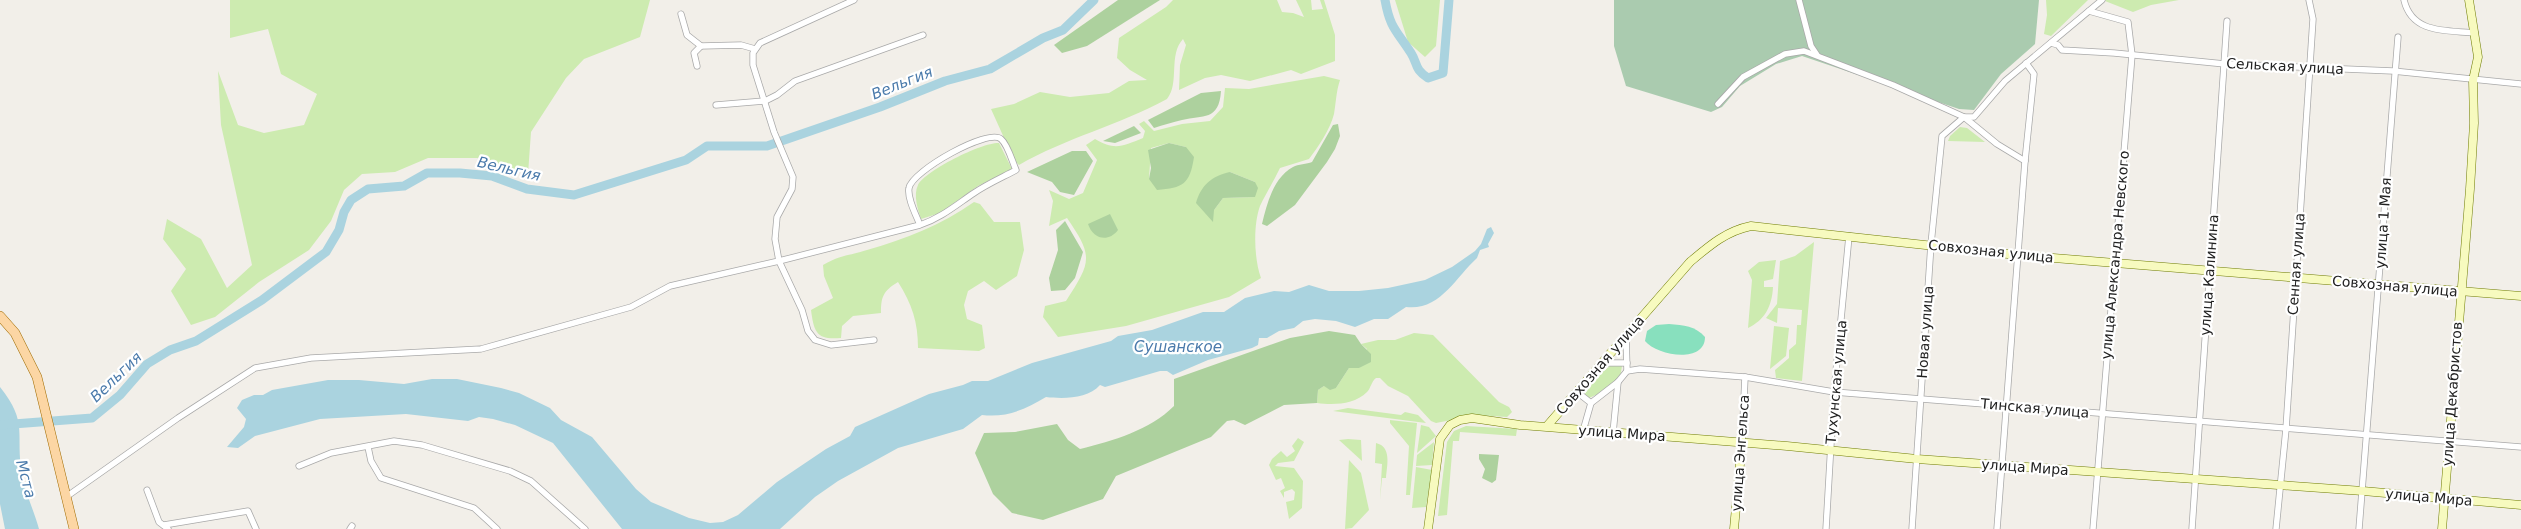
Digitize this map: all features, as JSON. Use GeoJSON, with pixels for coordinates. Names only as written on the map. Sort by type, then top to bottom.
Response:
{"type":"FeatureCollection","features":[{"type":"Feature","properties":{"kind":"main road","name":"улица Декабристов"},"geometry":{"type":"LineString","coordinates":[[2442,529],[2474,123],[2473,80],[2478,57],[2469,0]]}},
{"type":"Feature","properties":{"kind":"main road","name":"Совхозная улица"},"geometry":{"type":"LineString","coordinates":[[1547,426],[1690,262],[1712,244],[1735,229],[1751,226],[1931,244],[2017,255],[2521,296]]}},
{"type":"Feature","properties":{"kind":"main road"},"geometry":{"type":"LineString","coordinates":[[0,316],[15,333],[32,364],[40,386],[74,529]]}},
{"type":"Feature","properties":{"kind":"main road","name":"улица Мира"},"geometry":{"type":"LineString","coordinates":[[1428,529],[1437,446],[1448,428],[1460,420],[1472,418],[1583,431],[1742,442],[1917,460],[2280,487],[2363,491],[2521,505]]}},
{"type":"Feature","properties":{"kind":"main road","name":"улица Энгельса"},"geometry":{"type":"LineString","coordinates":[[1734,529],[1742,442]]}},
{"type":"Feature","properties":{"kind":"street"},"geometry":{"type":"LineString","coordinates":[[854,0],[760,43],[753,53],[753,64],[774,132],[793,176],[792,189],[776,217],[775,239],[779,261],[802,310],[808,331],[815,340],[831,345],[874,340]]}},
{"type":"Feature","properties":{"kind":"street"},"geometry":{"type":"LineString","coordinates":[[1799,0],[1811,46],[1816,55]]}},
{"type":"Feature","properties":{"kind":"street"},"geometry":{"type":"LineString","coordinates":[[1973,124],[1974,117],[2005,81],[2102,0]]}},
{"type":"Feature","properties":{"kind":"street","name":"Сенная улица"},"geometry":{"type":"LineString","coordinates":[[2276,529],[2286,429],[2310,68],[2313,19],[2309,0]]}},
{"type":"Feature","properties":{"kind":"street"},"geometry":{"type":"LineString","coordinates":[[2404,0],[2409,14],[2416,22],[2424,26],[2475,33]]}},
{"type":"Feature","properties":{"kind":"street","name":"улица Александра Невского"},"geometry":{"type":"LineString","coordinates":[[2089,11],[2128,22],[2132,55],[2093,529]]}},
{"type":"Feature","properties":{"kind":"street"},"geometry":{"type":"LineString","coordinates":[[681,14],[687,35],[700,46],[741,46],[755,49]]}},
{"type":"Feature","properties":{"kind":"street","name":"улица Калинина"},"geometry":{"type":"LineString","coordinates":[[2192,529],[2227,21]]}},
{"type":"Feature","properties":{"kind":"street"},"geometry":{"type":"LineString","coordinates":[[716,105],[765,101],[777,95],[795,81],[923,35]]}},
{"type":"Feature","properties":{"kind":"street","name":"улица 1 Мая"},"geometry":{"type":"LineString","coordinates":[[2359,529],[2398,37]]}},
{"type":"Feature","properties":{"kind":"street","name":"Сельская улица"},"geometry":{"type":"LineString","coordinates":[[2051,43],[2058,45],[2062,50],[2225,64],[2394,71],[2521,84]]}},
{"type":"Feature","properties":{"kind":"street"},"geometry":{"type":"LineString","coordinates":[[697,66],[694,53],[700,46]]}},
{"type":"Feature","properties":{"kind":"street"},"geometry":{"type":"LineString","coordinates":[[1718,104],[1743,77],[1785,54],[1804,51],[1811,46]]}},
{"type":"Feature","properties":{"kind":"street"},"geometry":{"type":"LineString","coordinates":[[1804,51],[1893,84],[1964,118],[2024,161]]}},
{"type":"Feature","properties":{"kind":"street"},"geometry":{"type":"LineString","coordinates":[[1997,529],[2024,161],[2034,74],[2026,63]]}},
{"type":"Feature","properties":{"kind":"street"},"geometry":{"type":"LineString","coordinates":[[1964,118],[1974,117]]}},
{"type":"Feature","properties":{"kind":"street","name":"Новая улица"},"geometry":{"type":"LineString","coordinates":[[1912,529],[1931,244],[1942,136],[1964,118]]}},
{"type":"Feature","properties":{"kind":"street"},"geometry":{"type":"LineString","coordinates":[[66,497],[178,418],[255,368],[311,358],[481,349],[631,307],[670,286],[779,261],[920,225],[954,209],[975,192],[1016,170],[1002,139],[995,136],[983,138],[954,152],[913,179],[909,188],[920,225]]}},
{"type":"Feature","properties":{"kind":"street","name":"Тухунская улица"},"geometry":{"type":"LineString","coordinates":[[1826,529],[1834,392],[1849,236]]}},
{"type":"Feature","properties":{"kind":"street"},"geometry":{"type":"LineString","coordinates":[[1583,431],[1591,403],[1618,382],[1628,371],[1626,334]]}},
{"type":"Feature","properties":{"kind":"street"},"geometry":{"type":"LineString","coordinates":[[1601,363],[1627,363]]}},
{"type":"Feature","properties":{"kind":"street","name":"Тинская улица"},"geometry":{"type":"LineString","coordinates":[[1628,371],[1640,369],[1745,377],[1834,392],[2521,447]]}},
{"type":"Feature","properties":{"kind":"street","name":"улица Энгельса"},"geometry":{"type":"LineString","coordinates":[[1742,442],[1745,377]]}},
{"type":"Feature","properties":{"kind":"street"},"geometry":{"type":"LineString","coordinates":[[1613,433],[1618,382]]}},
{"type":"Feature","properties":{"kind":"street"},"geometry":{"type":"LineString","coordinates":[[1577,392],[1591,403]]}},
{"type":"Feature","properties":{"kind":"street"},"geometry":{"type":"LineString","coordinates":[[298,466],[331,453],[394,441],[422,445],[510,471],[531,481],[585,529]]}},
{"type":"Feature","properties":{"kind":"street"},"geometry":{"type":"LineString","coordinates":[[368,447],[371,461],[381,478],[474,508],[497,529]]}},
{"type":"Feature","properties":{"kind":"street"},"geometry":{"type":"LineString","coordinates":[[147,490],[159,522],[166,527],[248,511],[256,529]]}},
{"type":"Feature","properties":{"kind":"green space"},"geometry":{"type":"Polygon","coordinates":[[[230,0],[650,0],[640,37],[584,59],[566,78],[531,132],[528,174],[477,158],[428,158],[395,172],[362,174],[344,190],[331,221],[309,250],[259,282],[215,317],[191,325],[171,291],[186,269],[163,239],[167,219],[201,239],[227,288],[252,265],[221,125],[218,71],[238,125],[264,133],[304,125],[317,94],[281,74],[268,29],[230,38],[230,0]]]}},
{"type":"Feature","properties":{"kind":"green space"},"geometry":{"type":"Polygon","coordinates":[[[1118,0],[1160,0],[1087,46],[1062,53],[1054,45],[1118,0]]]}},
{"type":"Feature","properties":{"kind":"green space"},"geometry":{"type":"Polygon","coordinates":[[[1173,0],[1277,0],[1282,12],[1304,17],[1296,0],[1311,0],[1312,10],[1323,9],[1320,0],[1324,0],[1335,35],[1335,61],[1301,74],[1291,70],[1250,81],[1221,75],[1205,78],[1179,90],[1180,65],[1186,45],[1183,39],[1176,53],[1173,85],[1167,99],[1037,155],[1019,165],[1014,160],[991,109],[1014,104],[1040,92],[1070,97],[1109,93],[1129,81],[1147,80],[1130,70],[1117,58],[1119,38],[1166,7],[1173,0]]]}},
{"type":"Feature","properties":{"kind":"green space"},"geometry":{"type":"Polygon","coordinates":[[[1395,0],[1440,0],[1436,46],[1425,57],[1408,42],[1395,0]]]}},
{"type":"Feature","properties":{"kind":"green space"},"geometry":{"type":"Polygon","coordinates":[[[1614,0],[2039,0],[2035,44],[2001,74],[1974,110],[1959,109],[1802,56],[1776,64],[1740,86],[1722,107],[1711,112],[1626,86],[1614,46],[1614,0]]]}},
{"type":"Feature","properties":{"kind":"green space"},"geometry":{"type":"Polygon","coordinates":[[[2046,0],[2088,0],[2051,36],[2044,34],[2047,15],[2046,0]]]}},
{"type":"Feature","properties":{"kind":"green space"},"geometry":{"type":"Polygon","coordinates":[[[2106,0],[2179,0],[2151,5],[2133,12],[2106,0]]]}},
{"type":"Feature","properties":{"kind":"green space"},"geometry":{"type":"Polygon","coordinates":[[[1324,76],[1340,80],[1334,114],[1320,144],[1309,159],[1280,168],[1260,206],[1256,223],[1255,242],[1261,278],[1229,297],[1126,326],[1058,337],[1043,317],[1045,306],[1066,301],[1080,277],[1086,260],[1082,242],[1067,218],[1049,226],[1053,201],[1049,190],[1069,199],[1083,193],[1097,160],[1086,145],[1095,139],[1108,145],[1119,146],[1143,138],[1145,131],[1139,124],[1144,121],[1154,131],[1182,124],[1210,121],[1223,107],[1225,88],[1249,89],[1324,76]],[[1169,143],[1151,148],[1149,179],[1186,147],[1169,143]],[[1230,172],[1214,210],[1223,198],[1255,197],[1255,182],[1230,172]]]}},
{"type":"Feature","properties":{"kind":"green space"},"geometry":{"type":"Polygon","coordinates":[[[1221,91],[1217,107],[1209,115],[1154,128],[1148,120],[1201,93],[1221,91]]]}},
{"type":"Feature","properties":{"kind":"green space"},"geometry":{"type":"Polygon","coordinates":[[[1338,124],[1340,136],[1335,149],[1295,205],[1267,226],[1262,224],[1272,192],[1280,178],[1297,165],[1312,162],[1333,125],[1338,124]]]}},
{"type":"Feature","properties":{"kind":"green space"},"geometry":{"type":"Polygon","coordinates":[[[1134,126],[1141,133],[1115,143],[1103,141],[1134,126]]]}},
{"type":"Feature","properties":{"kind":"green space"},"geometry":{"type":"Polygon","coordinates":[[[1960,127],[1967,128],[1985,142],[1948,141],[1950,136],[1960,127]]]}},
{"type":"Feature","properties":{"kind":"green space"},"geometry":{"type":"Polygon","coordinates":[[[999,143],[1012,169],[978,186],[940,213],[921,219],[916,202],[916,193],[918,185],[923,179],[943,165],[968,152],[999,143]]]}},
{"type":"Feature","properties":{"kind":"green space"},"geometry":{"type":"Polygon","coordinates":[[[1169,143],[1186,147],[1194,157],[1192,166],[1184,183],[1173,188],[1157,190],[1149,179],[1151,168],[1148,150],[1169,143]]]}},
{"type":"Feature","properties":{"kind":"green space"},"geometry":{"type":"Polygon","coordinates":[[[1072,151],[1086,151],[1093,161],[1074,195],[1060,192],[1052,182],[1027,172],[1072,151]]]}},
{"type":"Feature","properties":{"kind":"green space"},"geometry":{"type":"Polygon","coordinates":[[[1230,172],[1255,182],[1258,188],[1255,197],[1223,198],[1214,210],[1213,222],[1196,203],[1198,197],[1208,182],[1230,172]]]}},
{"type":"Feature","properties":{"kind":"green space"},"geometry":{"type":"Polygon","coordinates":[[[974,202],[980,204],[994,222],[1020,222],[1024,250],[1017,276],[996,290],[984,281],[968,291],[964,305],[967,319],[982,325],[985,348],[979,351],[918,348],[917,330],[913,314],[898,282],[889,288],[884,295],[881,313],[853,316],[842,326],[841,338],[827,338],[818,333],[815,329],[811,310],[833,298],[824,276],[823,265],[841,257],[909,236],[949,218],[974,202]]]}},
{"type":"Feature","properties":{"kind":"green space"},"geometry":{"type":"Polygon","coordinates":[[[1110,214],[1118,230],[1110,237],[1101,238],[1093,233],[1088,224],[1110,214]]]}},
{"type":"Feature","properties":{"kind":"green space"},"geometry":{"type":"Polygon","coordinates":[[[1065,221],[1083,252],[1075,278],[1065,290],[1051,291],[1049,278],[1058,250],[1056,230],[1065,221]]]}},
{"type":"Feature","properties":{"kind":"green space"},"geometry":{"type":"Polygon","coordinates":[[[1814,242],[1802,381],[1776,378],[1775,370],[1789,358],[1789,350],[1796,344],[1797,325],[1801,325],[1802,310],[1778,308],[1777,323],[1766,318],[1777,304],[1780,261],[1795,256],[1814,242]]]}},
{"type":"Feature","properties":{"kind":"green space"},"geometry":{"type":"Polygon","coordinates":[[[1776,260],[1773,279],[1764,281],[1764,287],[1773,287],[1769,306],[1763,317],[1748,328],[1752,280],[1748,271],[1759,262],[1776,260]]]}},
{"type":"Feature","properties":{"kind":"green space"},"geometry":{"type":"Polygon","coordinates":[[[1669,324],[1697,330],[1705,337],[1703,346],[1697,351],[1680,355],[1659,350],[1645,341],[1647,331],[1656,325],[1669,324]]]}},
{"type":"Feature","properties":{"kind":"green space"},"geometry":{"type":"Polygon","coordinates":[[[1774,326],[1789,328],[1786,356],[1770,369],[1774,326]]]}},
{"type":"Feature","properties":{"kind":"green space"},"geometry":{"type":"Polygon","coordinates":[[[1329,331],[1355,335],[1371,354],[1371,362],[1359,368],[1349,368],[1336,388],[1330,390],[1324,386],[1318,390],[1317,403],[1284,405],[1245,425],[1234,420],[1227,421],[1211,437],[1116,476],[1103,499],[1043,520],[1012,513],[993,494],[975,453],[984,433],[1015,432],[1057,424],[1068,440],[1080,449],[1130,434],[1154,422],[1174,406],[1174,379],[1290,338],[1329,331]]]}},
{"type":"Feature","properties":{"kind":"green space"},"geometry":{"type":"Polygon","coordinates":[[[1414,333],[1433,335],[1499,402],[1509,407],[1512,412],[1507,417],[1477,415],[1436,423],[1431,421],[1408,396],[1388,386],[1380,378],[1376,378],[1373,381],[1367,392],[1362,396],[1350,402],[1336,404],[1317,403],[1318,390],[1324,386],[1336,388],[1349,368],[1359,368],[1367,349],[1361,344],[1378,340],[1395,340],[1414,333]]]}},
{"type":"Feature","properties":{"kind":"green space"},"geometry":{"type":"Polygon","coordinates":[[[1610,366],[1622,366],[1620,378],[1600,393],[1589,398],[1584,395],[1597,376],[1610,366]]]}},
{"type":"Feature","properties":{"kind":"green space"},"geometry":{"type":"Polygon","coordinates":[[[1348,408],[1401,415],[1405,412],[1418,415],[1426,423],[1333,411],[1348,408]]]}},
{"type":"Feature","properties":{"kind":"green space"},"geometry":{"type":"Polygon","coordinates":[[[1390,420],[1417,423],[1410,495],[1406,495],[1409,446],[1390,423],[1390,420]]]}},
{"type":"Feature","properties":{"kind":"green space"},"geometry":{"type":"Polygon","coordinates":[[[1421,425],[1429,427],[1436,436],[1417,453],[1421,425]]]}},
{"type":"Feature","properties":{"kind":"green space"},"geometry":{"type":"Polygon","coordinates":[[[1466,426],[1517,429],[1516,436],[1460,432],[1459,441],[1453,441],[1447,515],[1438,516],[1447,442],[1454,431],[1466,426]]]}},
{"type":"Feature","properties":{"kind":"green space"},"geometry":{"type":"Polygon","coordinates":[[[1298,438],[1304,442],[1294,461],[1278,463],[1275,466],[1294,468],[1303,481],[1302,508],[1289,519],[1286,502],[1294,500],[1295,492],[1292,489],[1284,492],[1284,498],[1280,491],[1285,488],[1281,478],[1276,480],[1269,465],[1272,459],[1281,451],[1287,457],[1295,451],[1292,446],[1298,438]]]}},
{"type":"Feature","properties":{"kind":"green space"},"geometry":{"type":"Polygon","coordinates":[[[1339,440],[1361,440],[1362,461],[1339,440]]]}},
{"type":"Feature","properties":{"kind":"green space"},"geometry":{"type":"Polygon","coordinates":[[[1434,442],[1432,465],[1416,466],[1417,455],[1434,442]]]}},
{"type":"Feature","properties":{"kind":"green space"},"geometry":{"type":"Polygon","coordinates":[[[1376,443],[1384,448],[1387,457],[1386,478],[1382,478],[1380,500],[1382,464],[1375,463],[1376,443]]]}},
{"type":"Feature","properties":{"kind":"green space"},"geometry":{"type":"Polygon","coordinates":[[[1479,454],[1499,455],[1496,480],[1492,483],[1482,478],[1485,469],[1479,459],[1479,454]]]}},
{"type":"Feature","properties":{"kind":"green space"},"geometry":{"type":"Polygon","coordinates":[[[1349,460],[1361,473],[1369,510],[1352,528],[1345,529],[1349,460]]]}},
{"type":"Feature","properties":{"kind":"green space"},"geometry":{"type":"Polygon","coordinates":[[[1416,467],[1432,470],[1426,507],[1412,508],[1416,467]]]}},
{"type":"Feature","properties":{"kind":"water","name":"Сушанское"},"geometry":{"type":"Polygon","coordinates":[[[1491,227],[1494,233],[1488,244],[1489,247],[1480,250],[1477,258],[1446,292],[1428,304],[1418,307],[1406,307],[1388,319],[1374,319],[1355,327],[1336,321],[1315,319],[1303,321],[1294,328],[1279,331],[1267,338],[1259,338],[1258,345],[1252,348],[1208,360],[1173,375],[1167,371],[1160,371],[1105,387],[1100,385],[1089,393],[1075,397],[1046,397],[1008,414],[982,415],[963,429],[898,448],[838,481],[815,497],[780,529],[622,529],[553,443],[515,425],[493,419],[479,417],[468,421],[406,414],[320,419],[255,436],[238,448],[227,447],[244,427],[246,419],[237,408],[242,400],[254,395],[263,395],[272,390],[328,380],[359,380],[404,384],[432,379],[457,379],[519,393],[550,408],[561,420],[592,437],[636,489],[651,502],[689,518],[710,523],[723,522],[738,515],[777,482],[826,449],[850,436],[855,427],[929,394],[972,381],[988,381],[1032,363],[1111,341],[1118,336],[1152,330],[1203,312],[1224,312],[1245,298],[1274,291],[1289,292],[1309,285],[1329,291],[1359,291],[1388,288],[1425,280],[1452,267],[1475,251],[1481,244],[1487,229],[1491,227]]]}},
{"type":"Feature","properties":{"kind":"water"},"geometry":{"type":"Polygon","coordinates":[[[0,387],[15,410],[18,420],[22,474],[39,529],[5,529],[0,504],[0,387]]]}},
{"type":"Feature","properties":{"kind":"waterway","name":"Вельгия"},"geometry":{"type":"LineString","coordinates":[[0,425],[92,418],[120,395],[147,364],[170,350],[196,341],[262,300],[326,252],[339,230],[344,212],[351,200],[368,189],[404,186],[427,173],[460,173],[492,176],[527,189],[574,195],[686,160],[707,146],[767,146],[880,107],[945,81],[990,69],[1043,38],[1063,30],[1094,0]]}},
{"type":"Feature","properties":{"kind":"waterway","name":"Вельгия"},"geometry":{"type":"LineString","coordinates":[[1385,0],[1394,28],[1411,53],[1418,69],[1428,78],[1443,73],[1449,0]]}},
{"type":"Feature","properties":{"kind":"water label","name":"Мста"},"geometry":{"type":"Point","coordinates":[26,479]}}]}
